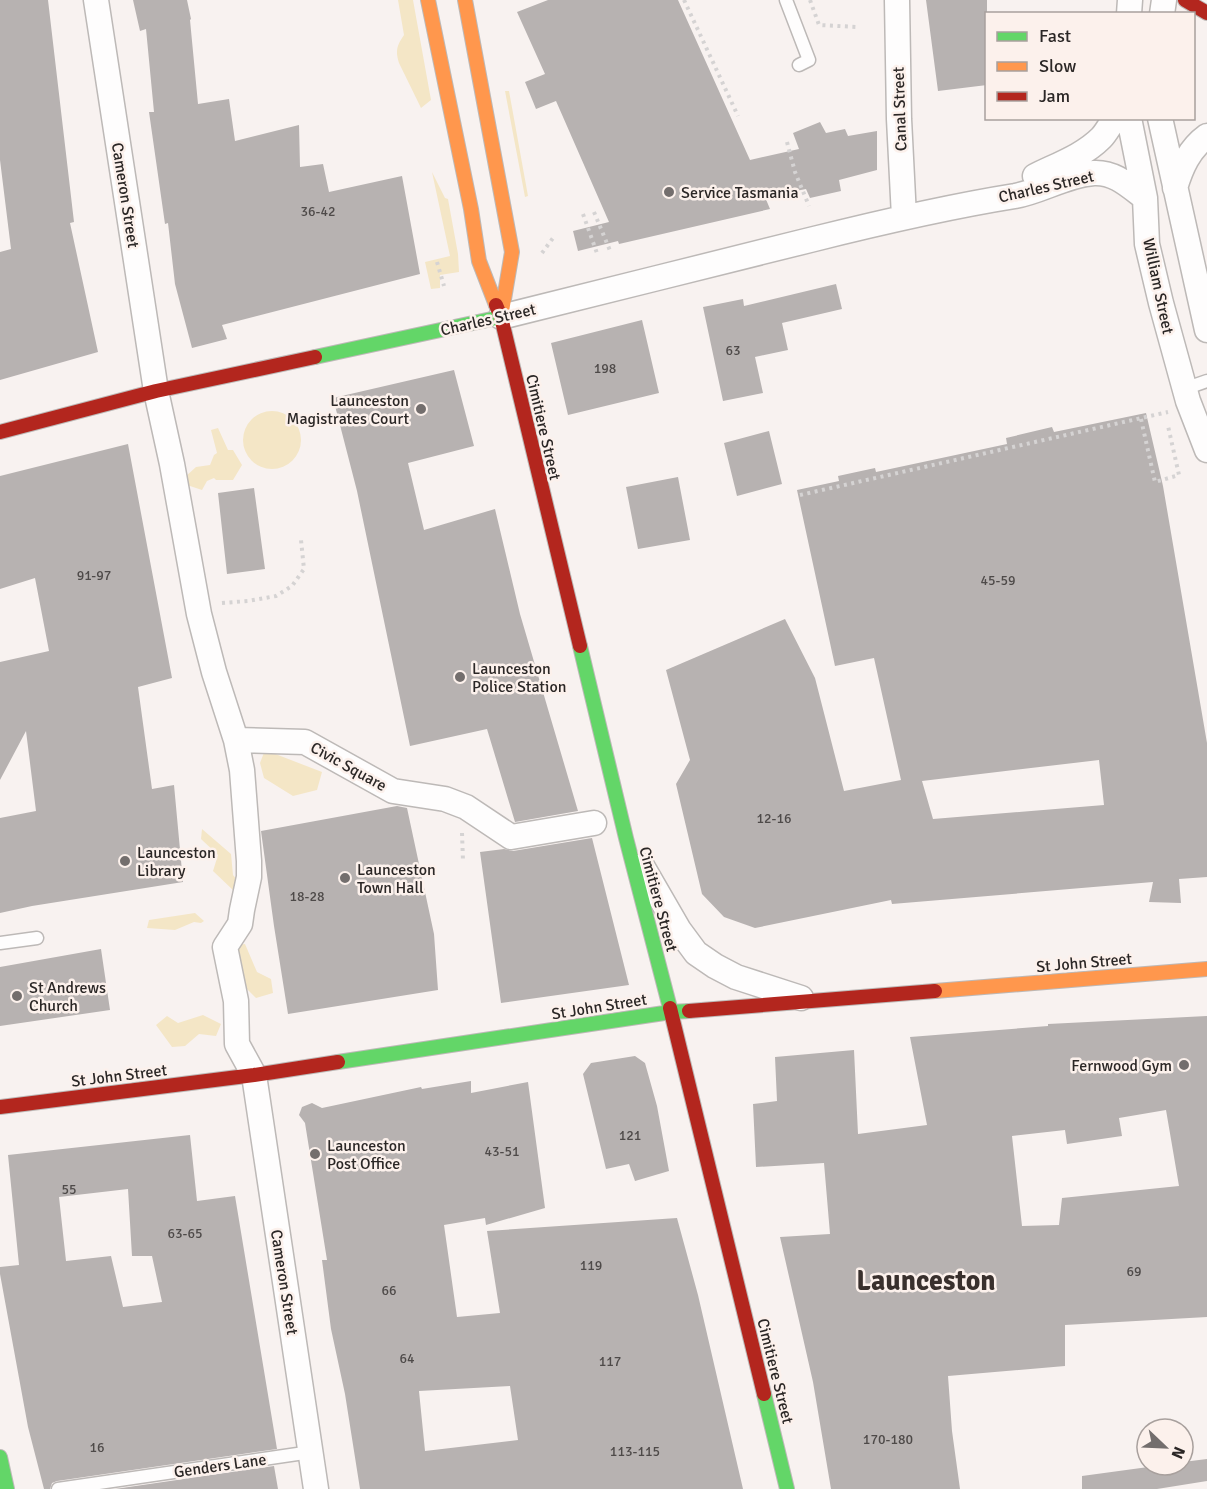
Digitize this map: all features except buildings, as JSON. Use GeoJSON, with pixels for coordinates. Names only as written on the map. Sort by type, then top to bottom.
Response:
{"type":"FeatureCollection","features":[{"type":"Feature","properties":{"kind":"main road","name":"Cimitiere Street"},"geometry":{"type":"LineString","coordinates":[[428,0],[479,261],[501,317],[626,838],[671,1012],[787,1489]]}},
{"type":"Feature","properties":{"kind":"main road","name":"Cimitiere Street"},"geometry":{"type":"LineString","coordinates":[[465,0],[512,252],[501,317]]}},
{"type":"Feature","properties":{"kind":"main road"},"geometry":{"type":"LineString","coordinates":[[1185,0],[1207,13]]}},
{"type":"Feature","properties":{"kind":"main road","name":"Charles Street"},"geometry":{"type":"LineString","coordinates":[[0,432],[156,391],[501,317]]}},
{"type":"Feature","properties":{"kind":"main road","name":"St John Street"},"geometry":{"type":"LineString","coordinates":[[0,1107],[254,1075],[671,1012],[1207,969]]}},
{"type":"Feature","properties":{"kind":"main road"},"geometry":{"type":"LineString","coordinates":[[0,1457],[8,1489]]}},
{"type":"Feature","properties":{"kind":"street","name":"Cameron Street"},"geometry":{"type":"LineString","coordinates":[[96,0],[156,391]]}},
{"type":"Feature","properties":{"kind":"street","name":"Canal Street"},"geometry":{"type":"LineString","coordinates":[[897,0],[899,119],[904,217]]}},
{"type":"Feature","properties":{"kind":"street","name":"Charles Street"},"geometry":{"type":"LineString","coordinates":[[975,202],[1074,158],[1102,137],[1114,120]]}},
{"type":"Feature","properties":{"kind":"street","name":"William Street"},"geometry":{"type":"LineString","coordinates":[[1129,120],[1145,198],[1147,244],[1184,389],[1207,450]]}},
{"type":"Feature","properties":{"kind":"street"},"geometry":{"type":"LineString","coordinates":[[1160,120],[1207,330]]}},
{"type":"Feature","properties":{"kind":"street"},"geometry":{"type":"LineString","coordinates":[[1175,188],[1190,153],[1207,136]]}},
{"type":"Feature","properties":{"kind":"street","name":"Charles Street"},"geometry":{"type":"LineString","coordinates":[[501,317],[904,217],[1019,195],[1079,175],[1094,173],[1114,176],[1145,198]]}},
{"type":"Feature","properties":{"kind":"street"},"geometry":{"type":"LineString","coordinates":[[156,391],[172,464],[197,605],[208,650],[236,740],[242,770],[249,877],[240,924],[225,947],[236,1001],[237,1044],[254,1075]]}},
{"type":"Feature","properties":{"kind":"street","name":"Civic Square"},"geometry":{"type":"LineString","coordinates":[[236,740],[305,742],[393,791],[445,800],[466,807],[511,837],[594,823]]}},
{"type":"Feature","properties":{"kind":"street"},"geometry":{"type":"LineString","coordinates":[[626,838],[679,930],[696,953],[736,976],[810,1001]]}},
{"type":"Feature","properties":{"kind":"street","name":"Cameron Street"},"geometry":{"type":"LineString","coordinates":[[254,1075],[316,1489]]}},
{"type":"Feature","properties":{"kind":"lane"},"geometry":{"type":"LineString","coordinates":[[786,0],[809,60],[799,65]]}},
{"type":"Feature","properties":{"kind":"lane"},"geometry":{"type":"LineString","coordinates":[[1184,389],[1207,381]]}},
{"type":"Feature","properties":{"kind":"lane"},"geometry":{"type":"LineString","coordinates":[[0,943],[38,938]]}},
{"type":"Feature","properties":{"kind":"lane","name":"Genders Lane"},"geometry":{"type":"LineString","coordinates":[[58,1489],[311,1452]]}},
{"type":"Feature","properties":{"kind":"path"},"geometry":{"type":"LineString","coordinates":[[684,0],[738,116]]}},
{"type":"Feature","properties":{"kind":"path"},"geometry":{"type":"LineString","coordinates":[[810,0],[819,25],[857,27]]}},
{"type":"Feature","properties":{"kind":"path"},"geometry":{"type":"LineString","coordinates":[[787,142],[795,172],[809,206]]}},
{"type":"Feature","properties":{"kind":"path"},"geometry":{"type":"LineString","coordinates":[[594,212],[611,253]]}},
{"type":"Feature","properties":{"kind":"path"},"geometry":{"type":"LineString","coordinates":[[583,214],[598,256]]}},
{"type":"Feature","properties":{"kind":"path"},"geometry":{"type":"LineString","coordinates":[[546,249],[553,238]]}},
{"type":"Feature","properties":{"kind":"path"},"geometry":{"type":"LineString","coordinates":[[437,262],[444,286]]}},
{"type":"Feature","properties":{"kind":"path"},"geometry":{"type":"LineString","coordinates":[[800,495],[1156,416]]}},
{"type":"Feature","properties":{"kind":"path"},"geometry":{"type":"LineString","coordinates":[[1140,419],[1155,482],[1179,475],[1168,423]]}},
{"type":"Feature","properties":{"kind":"path"},"geometry":{"type":"LineString","coordinates":[[197,605],[248,602],[276,596],[292,585],[304,569],[301,540]]}},
{"type":"Feature","properties":{"kind":"shaded area"},"geometry":{"type":"Polygon","coordinates":[[[398,0],[413,0],[431,100],[421,108],[397,55],[397,48],[404,35],[398,0]]]}},
{"type":"Feature","properties":{"kind":"shaded area"},"geometry":{"type":"Polygon","coordinates":[[[505,91],[509,91],[528,196],[525,197],[505,91]]]}},
{"type":"Feature","properties":{"kind":"shaded area"},"geometry":{"type":"Polygon","coordinates":[[[432,172],[445,198],[448,199],[459,272],[440,275],[440,288],[431,289],[425,262],[450,256],[432,172]]]}},
{"type":"Feature","properties":{"kind":"shaded area"},"geometry":{"type":"Polygon","coordinates":[[[272,411],[288,416],[296,424],[301,440],[296,456],[288,464],[272,469],[256,464],[248,456],[243,440],[248,424],[256,416],[272,411]]]}},
{"type":"Feature","properties":{"kind":"shaded area"},"geometry":{"type":"Polygon","coordinates":[[[218,428],[228,450],[233,450],[242,465],[233,480],[214,478],[207,481],[202,490],[187,485],[185,477],[196,467],[210,465],[217,453],[211,430],[218,428]]]}},
{"type":"Feature","properties":{"kind":"shaded area"},"geometry":{"type":"Polygon","coordinates":[[[265,750],[322,772],[317,790],[293,796],[264,778],[260,763],[265,750]]]}},
{"type":"Feature","properties":{"kind":"shaded area"},"geometry":{"type":"Polygon","coordinates":[[[202,829],[231,854],[233,875],[242,886],[234,891],[213,871],[218,855],[201,839],[202,829]]]}},
{"type":"Feature","properties":{"kind":"shaded area"},"geometry":{"type":"Polygon","coordinates":[[[195,913],[204,921],[194,922],[175,930],[147,928],[149,920],[195,913]]]}},
{"type":"Feature","properties":{"kind":"shaded area"},"geometry":{"type":"Polygon","coordinates":[[[245,944],[257,972],[271,979],[273,993],[256,998],[244,986],[231,946],[245,944]]]}},
{"type":"Feature","properties":{"kind":"shaded area"},"geometry":{"type":"Polygon","coordinates":[[[203,1015],[221,1024],[216,1036],[199,1034],[185,1046],[172,1047],[156,1025],[167,1016],[178,1023],[203,1015]]]}},
{"type":"Feature","properties":{"kind":"traffic: fast"},"geometry":{"type":"LineString","coordinates":[[315,357],[501,317]]}},
{"type":"Feature","properties":{"kind":"traffic: fast"},"geometry":{"type":"LineString","coordinates":[[580,646],[670,1008]]}},
{"type":"Feature","properties":{"kind":"traffic: fast"},"geometry":{"type":"LineString","coordinates":[[338,1062],[689,1011]]}},
{"type":"Feature","properties":{"kind":"traffic: fast"},"geometry":{"type":"LineString","coordinates":[[764,1394],[787,1489]]}},
{"type":"Feature","properties":{"kind":"traffic: fast"},"geometry":{"type":"LineString","coordinates":[[0,1457],[7,1489]]}},
{"type":"Feature","properties":{"kind":"traffic: slow"},"geometry":{"type":"LineString","coordinates":[[428,0],[471,209],[479,261],[496,305]]}},
{"type":"Feature","properties":{"kind":"traffic: slow"},"geometry":{"type":"LineString","coordinates":[[465,0],[512,252],[501,317]]}},
{"type":"Feature","properties":{"kind":"traffic: slow"},"geometry":{"type":"LineString","coordinates":[[935,991],[1207,969]]}},
{"type":"Feature","properties":{"kind":"traffic: jam"},"geometry":{"type":"LineString","coordinates":[[1185,0],[1207,13]]}},
{"type":"Feature","properties":{"kind":"traffic: jam"},"geometry":{"type":"LineString","coordinates":[[496,305],[501,317],[580,646]]}},
{"type":"Feature","properties":{"kind":"traffic: jam"},"geometry":{"type":"LineString","coordinates":[[0,432],[156,391],[315,357]]}},
{"type":"Feature","properties":{"kind":"traffic: jam"},"geometry":{"type":"LineString","coordinates":[[689,1011],[935,991]]}},
{"type":"Feature","properties":{"kind":"traffic: jam"},"geometry":{"type":"LineString","coordinates":[[670,1008],[764,1394]]}},
{"type":"Feature","properties":{"kind":"traffic: jam"},"geometry":{"type":"LineString","coordinates":[[0,1107],[254,1075],[338,1062]]}},
{"type":"Feature","properties":{"kind":"place","name":"Service Tasmania"},"geometry":{"type":"Point","coordinates":[669,192]}},
{"type":"Feature","properties":{"kind":"place","name":"Launceston Magistrates Court"},"geometry":{"type":"Point","coordinates":[421,409]}},
{"type":"Feature","properties":{"kind":"place","name":"Launceston Police Station"},"geometry":{"type":"Point","coordinates":[460,677]}},
{"type":"Feature","properties":{"kind":"place","name":"Launceston Library"},"geometry":{"type":"Point","coordinates":[125,861]}},
{"type":"Feature","properties":{"kind":"place","name":"Launceston Town Hall"},"geometry":{"type":"Point","coordinates":[345,878]}},
{"type":"Feature","properties":{"kind":"place","name":"St Andrews Church"},"geometry":{"type":"Point","coordinates":[17,996]}},
{"type":"Feature","properties":{"kind":"place","name":"Fernwood Gym"},"geometry":{"type":"Point","coordinates":[1184,1065]}},
{"type":"Feature","properties":{"kind":"place","name":"Launceston Post Office"},"geometry":{"type":"Point","coordinates":[315,1154]}},
{"type":"Feature","properties":{"kind":"district","name":"Launceston"},"geometry":{"type":"Point","coordinates":[926,1280]}}]}
